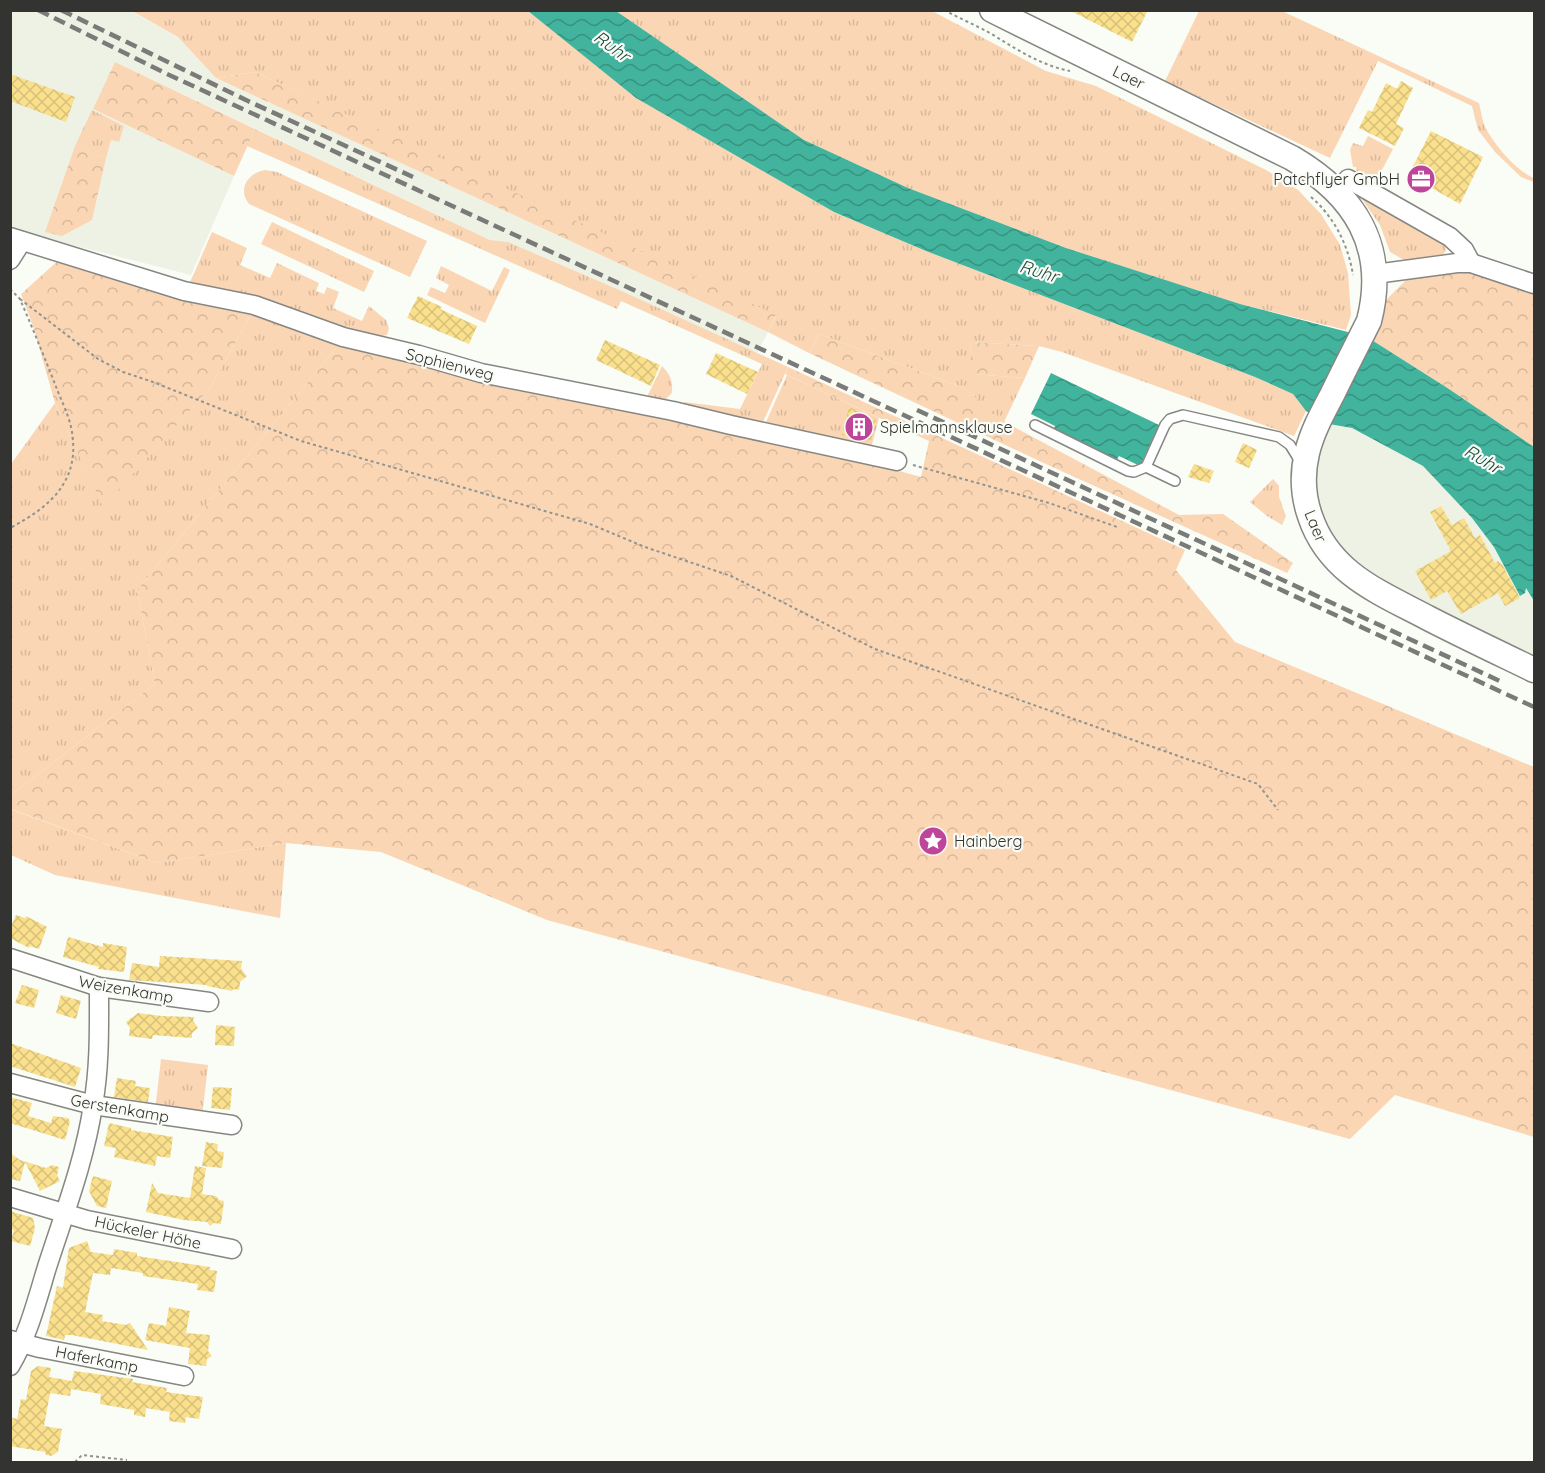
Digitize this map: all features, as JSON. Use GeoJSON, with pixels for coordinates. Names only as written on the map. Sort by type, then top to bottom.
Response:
{"type":"FeatureCollection","features":[{"type":"Feature","properties":{"kind":"main road","name":"Laer"},"geometry":{"type":"LineString","coordinates":[[992,10],[1266,144],[1320,176],[1344,199],[1366,231],[1374,260],[1365,279],[1373,304],[1363,332],[1314,431],[1304,467],[1305,498],[1315,531],[1327,550],[1347,571],[1390,598],[1534,670]]}},
{"type":"Feature","properties":{"kind":"street"},"geometry":{"type":"LineString","coordinates":[[1348,179],[1450,237],[1464,250],[1472,263]]}},
{"type":"Feature","properties":{"kind":"street"},"geometry":{"type":"LineString","coordinates":[[10,260],[16,239]]}},
{"type":"Feature","properties":{"kind":"street","name":"Sophienweg"},"geometry":{"type":"LineString","coordinates":[[16,239],[184,291],[254,305],[343,337],[481,373],[673,411],[897,461]]}},
{"type":"Feature","properties":{"kind":"street"},"geometry":{"type":"LineString","coordinates":[[1365,279],[1457,263],[1472,263],[1534,284]]}},
{"type":"Feature","properties":{"kind":"street","name":"Weizenkamp"},"geometry":{"type":"LineString","coordinates":[[10,958],[99,987],[209,1002]]}},
{"type":"Feature","properties":{"kind":"street"},"geometry":{"type":"LineString","coordinates":[[10,1365],[16,1341],[64,1213],[82,1153],[93,1105],[99,1052],[99,987]]}},
{"type":"Feature","properties":{"kind":"street","name":"Gerstenkamp"},"geometry":{"type":"LineString","coordinates":[[10,1083],[93,1105],[231,1125]]}},
{"type":"Feature","properties":{"kind":"street","name":"Hückeler Höhe"},"geometry":{"type":"LineString","coordinates":[[10,1197],[151,1234],[232,1249]]}},
{"type":"Feature","properties":{"kind":"street","name":"Haferkamp"},"geometry":{"type":"LineString","coordinates":[[16,1341],[184,1376]]}},
{"type":"Feature","properties":{"kind":"lane"},"geometry":{"type":"LineString","coordinates":[[1035,425],[1134,472],[1146,467],[1170,419],[1183,415],[1279,437],[1290,445],[1304,467]]}},
{"type":"Feature","properties":{"kind":"lane"},"geometry":{"type":"LineString","coordinates":[[1146,467],[1175,481]]}},
{"type":"Feature","properties":{"kind":"path"},"geometry":{"type":"LineString","coordinates":[[944,10],[988,32],[1028,57],[1076,73]]}},
{"type":"Feature","properties":{"kind":"path"},"geometry":{"type":"LineString","coordinates":[[1311,197],[1319,204],[1341,234],[1352,266],[1365,279]]}},
{"type":"Feature","properties":{"kind":"path"},"geometry":{"type":"LineString","coordinates":[[10,289],[98,359],[123,372],[301,441],[590,524],[645,547],[731,576],[874,649],[1258,784],[1278,810]]}},
{"type":"Feature","properties":{"kind":"path"},"geometry":{"type":"LineString","coordinates":[[10,528],[45,507],[58,492],[70,470],[73,453],[69,421],[20,299]]}},
{"type":"Feature","properties":{"kind":"path"},"geometry":{"type":"LineString","coordinates":[[897,461],[1049,503],[1117,527]]}},
{"type":"Feature","properties":{"kind":"path"},"geometry":{"type":"LineString","coordinates":[[75,1462],[82,1455],[127,1461]]}},
{"type":"Feature","properties":{"kind":"shaded area"},"geometry":{"type":"Polygon","coordinates":[[[11,11],[131,11],[178,37],[216,78],[768,332],[757,353],[508,242],[490,240],[115,62],[93,109],[234,176],[191,275],[13,230],[11,229],[11,11]]]}},
{"type":"Feature","properties":{"kind":"shaded area"},"geometry":{"type":"Polygon","coordinates":[[[1329,424],[1352,428],[1423,466],[1472,518],[1494,547],[1503,565],[1526,587],[1534,601],[1534,662],[1373,581],[1338,551],[1313,495],[1313,459],[1329,424]]]}},
{"type":"Feature","properties":{"kind":"green space"},"geometry":{"type":"Polygon","coordinates":[[[132,11],[528,11],[636,98],[834,212],[926,251],[1255,377],[1293,394],[1306,411],[1294,436],[1062,352],[1039,346],[970,342],[973,374],[1025,378],[1004,422],[964,388],[819,334],[809,353],[768,332],[776,316],[255,72],[216,78],[178,37],[132,11]]]}},
{"type":"Feature","properties":{"kind":"green space"},"geometry":{"type":"Polygon","coordinates":[[[616,11],[932,11],[1046,71],[1096,86],[1266,170],[1298,190],[1321,214],[1340,245],[1348,273],[1351,315],[1346,330],[1240,304],[1066,248],[908,188],[804,140],[616,11]]]}},
{"type":"Feature","properties":{"kind":"green space"},"geometry":{"type":"Polygon","coordinates":[[[1199,11],[1282,11],[1479,103],[1485,127],[1494,141],[1513,163],[1534,178],[1534,182],[1521,177],[1495,152],[1478,130],[1472,106],[1378,61],[1330,158],[1165,81],[1199,11]]]}},
{"type":"Feature","properties":{"kind":"green space"},"geometry":{"type":"Polygon","coordinates":[[[115,62],[255,129],[234,176],[93,109],[115,62]]]}},
{"type":"Feature","properties":{"kind":"green space"},"geometry":{"type":"Polygon","coordinates":[[[255,72],[776,315],[768,332],[216,78],[255,72]]]}},
{"type":"Feature","properties":{"kind":"green space"},"geometry":{"type":"Polygon","coordinates":[[[92,110],[124,126],[119,142],[111,140],[106,158],[75,146],[92,110]]]}},
{"type":"Feature","properties":{"kind":"green space"},"geometry":{"type":"Polygon","coordinates":[[[255,129],[490,240],[508,242],[788,367],[763,422],[684,406],[684,402],[740,409],[762,364],[621,301],[617,309],[247,146],[255,129]]]}},
{"type":"Feature","properties":{"kind":"green space"},"geometry":{"type":"Polygon","coordinates":[[[1368,136],[1393,149],[1374,185],[1357,174],[1356,167],[1353,167],[1350,150],[1353,143],[1363,146],[1368,136]]]}},
{"type":"Feature","properties":{"kind":"green space"},"geometry":{"type":"Polygon","coordinates":[[[75,146],[106,158],[92,220],[62,236],[45,232],[75,146]]]}},
{"type":"Feature","properties":{"kind":"green space"},"geometry":{"type":"Polygon","coordinates":[[[265,170],[277,172],[427,241],[410,277],[249,204],[244,193],[246,182],[254,174],[265,170]]]}},
{"type":"Feature","properties":{"kind":"green space"},"geometry":{"type":"Polygon","coordinates":[[[1355,189],[1444,239],[1446,250],[1443,255],[1404,260],[1390,252],[1380,225],[1355,189]]]}},
{"type":"Feature","properties":{"kind":"green space"},"geometry":{"type":"Polygon","coordinates":[[[272,222],[374,271],[364,292],[261,244],[272,222]]]}},
{"type":"Feature","properties":{"kind":"green space"},"geometry":{"type":"Polygon","coordinates":[[[212,232],[247,248],[240,265],[270,278],[277,263],[319,283],[316,291],[324,294],[327,287],[339,292],[333,308],[362,321],[369,306],[386,320],[389,328],[387,335],[370,338],[189,285],[212,232]]]}},
{"type":"Feature","properties":{"kind":"green space"},"geometry":{"type":"Polygon","coordinates":[[[61,258],[253,311],[210,388],[103,507],[55,403],[34,329],[21,294],[61,258]]]}},
{"type":"Feature","properties":{"kind":"green space"},"geometry":{"type":"Polygon","coordinates":[[[441,266],[492,291],[504,267],[510,270],[485,323],[427,295],[431,287],[445,293],[449,285],[436,278],[441,266]]]}},
{"type":"Feature","properties":{"kind":"green space"},"geometry":{"type":"Polygon","coordinates":[[[1469,272],[1508,278],[1534,288],[1534,447],[1367,337],[1385,301],[1408,278],[1469,272]]]}},
{"type":"Feature","properties":{"kind":"green space"},"geometry":{"type":"Polygon","coordinates":[[[253,311],[341,342],[137,590],[155,684],[11,795],[11,464],[55,403],[103,506],[210,388],[253,311]]]}},
{"type":"Feature","properties":{"kind":"green space"},"geometry":{"type":"Polygon","coordinates":[[[819,334],[964,388],[1005,422],[1179,515],[1223,514],[1293,563],[1287,573],[1048,465],[809,353],[819,334]]]}},
{"type":"Feature","properties":{"kind":"green space"},"geometry":{"type":"Polygon","coordinates":[[[341,342],[797,443],[921,477],[929,441],[785,374],[788,367],[1185,550],[1176,570],[1235,642],[1534,767],[1534,1137],[1395,1095],[1350,1139],[547,920],[381,852],[286,843],[157,863],[11,809],[11,795],[155,684],[137,590],[341,342]]]}},
{"type":"Feature","properties":{"kind":"green space"},"geometry":{"type":"Polygon","coordinates":[[[970,342],[1039,346],[1025,378],[972,374],[970,342]]]}},
{"type":"Feature","properties":{"kind":"green space"},"geometry":{"type":"Polygon","coordinates":[[[662,366],[670,378],[672,393],[665,400],[647,397],[662,366]]]}},
{"type":"Feature","properties":{"kind":"green space"},"geometry":{"type":"Polygon","coordinates":[[[787,375],[879,418],[871,448],[766,422],[787,375]]]}},
{"type":"Feature","properties":{"kind":"green space"},"geometry":{"type":"Polygon","coordinates":[[[1273,479],[1279,486],[1279,497],[1286,516],[1282,525],[1250,502],[1273,479]]]}},
{"type":"Feature","properties":{"kind":"green space"},"geometry":{"type":"Polygon","coordinates":[[[10,809],[157,863],[286,843],[280,918],[55,875],[11,855],[10,809]]]}},
{"type":"Feature","properties":{"kind":"green space"},"geometry":{"type":"Polygon","coordinates":[[[161,1059],[208,1065],[202,1117],[155,1111],[161,1059]]]}},
{"type":"Feature","properties":{"kind":"water","name":"Ruhr"},"geometry":{"type":"Polygon","coordinates":[[[528,11],[616,11],[804,140],[908,188],[1066,248],[1240,304],[1367,337],[1534,447],[1534,601],[1526,588],[1525,593],[1520,596],[1494,547],[1472,518],[1423,466],[1352,428],[1329,424],[1306,411],[1293,394],[1255,377],[926,251],[834,212],[636,98],[528,11]]]}},
{"type":"Feature","properties":{"kind":"water"},"geometry":{"type":"Polygon","coordinates":[[[1051,373],[1159,425],[1140,466],[1119,456],[1116,461],[1053,431],[1055,426],[1031,414],[1051,373]]]}},
{"type":"Feature","properties":{"kind":"building"},"geometry":{"type":"Polygon","coordinates":[[[1069,10],[1148,10],[1132,42],[1069,10]]]}},
{"type":"Feature","properties":{"kind":"building"},"geometry":{"type":"Polygon","coordinates":[[[10,74],[75,97],[66,122],[10,101],[10,74]]]}},
{"type":"Feature","properties":{"kind":"building"},"geometry":{"type":"Polygon","coordinates":[[[1401,81],[1413,88],[1396,124],[1404,128],[1395,146],[1359,128],[1368,110],[1372,112],[1386,83],[1397,89],[1401,81]]]}},
{"type":"Feature","properties":{"kind":"building"},"geometry":{"type":"Polygon","coordinates":[[[1431,131],[1483,157],[1460,204],[1421,182],[1420,184],[1407,178],[1431,131]]]}},
{"type":"Feature","properties":{"kind":"building"},"geometry":{"type":"Polygon","coordinates":[[[418,296],[477,326],[469,344],[407,318],[418,296]]]}},
{"type":"Feature","properties":{"kind":"building"},"geometry":{"type":"Polygon","coordinates":[[[605,340],[660,365],[651,386],[596,360],[605,340]]]}},
{"type":"Feature","properties":{"kind":"building"},"geometry":{"type":"Polygon","coordinates":[[[716,353],[758,372],[747,394],[706,374],[716,353]]]}},
{"type":"Feature","properties":{"kind":"building","name":"Spielmannsklause"},"geometry":{"type":"Polygon","coordinates":[[[849,407],[876,420],[871,441],[842,435],[849,407]]]}},
{"type":"Feature","properties":{"kind":"building"},"geometry":{"type":"Polygon","coordinates":[[[1243,443],[1257,450],[1249,468],[1235,462],[1243,443]]]}},
{"type":"Feature","properties":{"kind":"building"},"geometry":{"type":"Polygon","coordinates":[[[1194,464],[1214,471],[1209,483],[1188,477],[1194,464]]]}},
{"type":"Feature","properties":{"kind":"building"},"geometry":{"type":"Polygon","coordinates":[[[1441,506],[1452,525],[1464,518],[1475,538],[1480,535],[1495,563],[1498,561],[1503,566],[1520,598],[1505,606],[1498,593],[1461,614],[1447,591],[1431,600],[1415,571],[1451,551],[1430,512],[1441,506]]]}},
{"type":"Feature","properties":{"kind":"building"},"geometry":{"type":"Polygon","coordinates":[[[16,915],[25,918],[26,916],[47,927],[39,949],[30,946],[29,948],[10,938],[10,929],[16,915]]]}},
{"type":"Feature","properties":{"kind":"building"},"geometry":{"type":"Polygon","coordinates":[[[68,937],[103,947],[103,943],[127,947],[124,972],[98,969],[99,967],[63,957],[68,937]]]}},
{"type":"Feature","properties":{"kind":"building"},"geometry":{"type":"Polygon","coordinates":[[[160,956],[242,961],[241,969],[247,976],[240,982],[239,990],[233,989],[232,991],[207,985],[129,980],[132,963],[159,967],[160,956]]]}},
{"type":"Feature","properties":{"kind":"building"},"geometry":{"type":"Polygon","coordinates":[[[22,985],[39,990],[34,1008],[15,1003],[22,985]]]}},
{"type":"Feature","properties":{"kind":"building"},"geometry":{"type":"Polygon","coordinates":[[[61,995],[81,1001],[76,1019],[56,1013],[61,995]]]}},
{"type":"Feature","properties":{"kind":"building"},"geometry":{"type":"Polygon","coordinates":[[[138,1013],[194,1017],[193,1021],[198,1028],[192,1033],[192,1038],[153,1035],[152,1039],[129,1036],[130,1028],[126,1022],[138,1013]]]}},
{"type":"Feature","properties":{"kind":"building"},"geometry":{"type":"Polygon","coordinates":[[[216,1025],[235,1027],[234,1046],[215,1045],[216,1025]]]}},
{"type":"Feature","properties":{"kind":"building"},"geometry":{"type":"Polygon","coordinates":[[[10,1043],[81,1068],[75,1087],[10,1066],[10,1043]]]}},
{"type":"Feature","properties":{"kind":"building"},"geometry":{"type":"Polygon","coordinates":[[[117,1078],[136,1081],[135,1086],[150,1088],[148,1102],[114,1097],[117,1078]]]}},
{"type":"Feature","properties":{"kind":"building"},"geometry":{"type":"Polygon","coordinates":[[[213,1087],[232,1088],[230,1110],[211,1108],[213,1087]]]}},
{"type":"Feature","properties":{"kind":"building"},"geometry":{"type":"Polygon","coordinates":[[[10,1097],[32,1103],[28,1116],[51,1123],[53,1116],[68,1118],[70,1122],[65,1140],[10,1123],[10,1097]]]}},
{"type":"Feature","properties":{"kind":"building"},"geometry":{"type":"Polygon","coordinates":[[[109,1123],[131,1128],[131,1130],[173,1137],[170,1158],[157,1156],[155,1166],[114,1157],[116,1148],[104,1146],[109,1123]]]}},
{"type":"Feature","properties":{"kind":"building"},"geometry":{"type":"Polygon","coordinates":[[[206,1142],[218,1144],[217,1151],[224,1152],[222,1168],[202,1166],[206,1142]]]}},
{"type":"Feature","properties":{"kind":"building"},"geometry":{"type":"Polygon","coordinates":[[[10,1153],[20,1160],[46,1168],[52,1165],[59,1167],[57,1175],[60,1181],[40,1191],[25,1162],[20,1181],[10,1179],[10,1153]]]}},
{"type":"Feature","properties":{"kind":"building"},"geometry":{"type":"Polygon","coordinates":[[[195,1166],[206,1168],[202,1194],[216,1196],[219,1200],[224,1201],[221,1224],[214,1223],[210,1226],[207,1222],[146,1212],[152,1183],[158,1193],[190,1198],[195,1166]]]}},
{"type":"Feature","properties":{"kind":"building"},"geometry":{"type":"Polygon","coordinates":[[[93,1176],[112,1181],[106,1208],[97,1206],[89,1191],[93,1176]]]}},
{"type":"Feature","properties":{"kind":"building"},"geometry":{"type":"Polygon","coordinates":[[[10,1211],[33,1218],[35,1228],[30,1246],[11,1241],[14,1230],[10,1229],[10,1211]]]}},
{"type":"Feature","properties":{"kind":"building"},"geometry":{"type":"Polygon","coordinates":[[[87,1241],[91,1252],[113,1255],[114,1249],[137,1253],[137,1256],[210,1267],[210,1270],[217,1271],[214,1292],[197,1290],[198,1284],[143,1276],[143,1273],[111,1268],[110,1275],[93,1273],[85,1312],[103,1315],[102,1321],[126,1325],[130,1323],[148,1350],[72,1335],[65,1335],[64,1340],[46,1336],[57,1286],[63,1288],[69,1248],[87,1241]]]}},
{"type":"Feature","properties":{"kind":"building"},"geometry":{"type":"Polygon","coordinates":[[[169,1307],[190,1311],[186,1333],[210,1335],[208,1351],[212,1356],[207,1359],[206,1366],[188,1364],[190,1348],[145,1340],[149,1323],[166,1326],[169,1307]]]}},
{"type":"Feature","properties":{"kind":"building"},"geometry":{"type":"Polygon","coordinates":[[[38,1366],[51,1368],[49,1377],[72,1381],[74,1371],[133,1379],[132,1382],[167,1388],[166,1392],[203,1397],[199,1419],[186,1417],[185,1423],[169,1421],[170,1412],[146,1408],[145,1417],[134,1415],[134,1410],[100,1404],[101,1394],[71,1389],[70,1396],[50,1393],[44,1426],[62,1429],[58,1452],[51,1456],[46,1455],[45,1452],[10,1446],[10,1417],[17,1419],[21,1399],[26,1400],[31,1371],[38,1366]]]}},
{"type":"Feature","properties":{"kind":"railway"},"geometry":{"type":"LineString","coordinates":[[38,10],[165,73],[1534,707]]}},
{"type":"Feature","properties":{"kind":"railway"},"geometry":{"type":"LineString","coordinates":[[61,10],[248,101],[413,177]]}},
{"type":"Feature","properties":{"kind":"railway"},"geometry":{"type":"LineString","coordinates":[[917,410],[1502,682]]}},
{"type":"Feature","properties":{"kind":"place","name":"Patchflyer GmbH"},"geometry":{"type":"Point","coordinates":[1421,179]}},
{"type":"Feature","properties":{"kind":"place","name":"Spielmannsklause"},"geometry":{"type":"Point","coordinates":[859,427]}},
{"type":"Feature","properties":{"kind":"place","name":"Hainberg"},"geometry":{"type":"Point","coordinates":[933,841]}}]}
